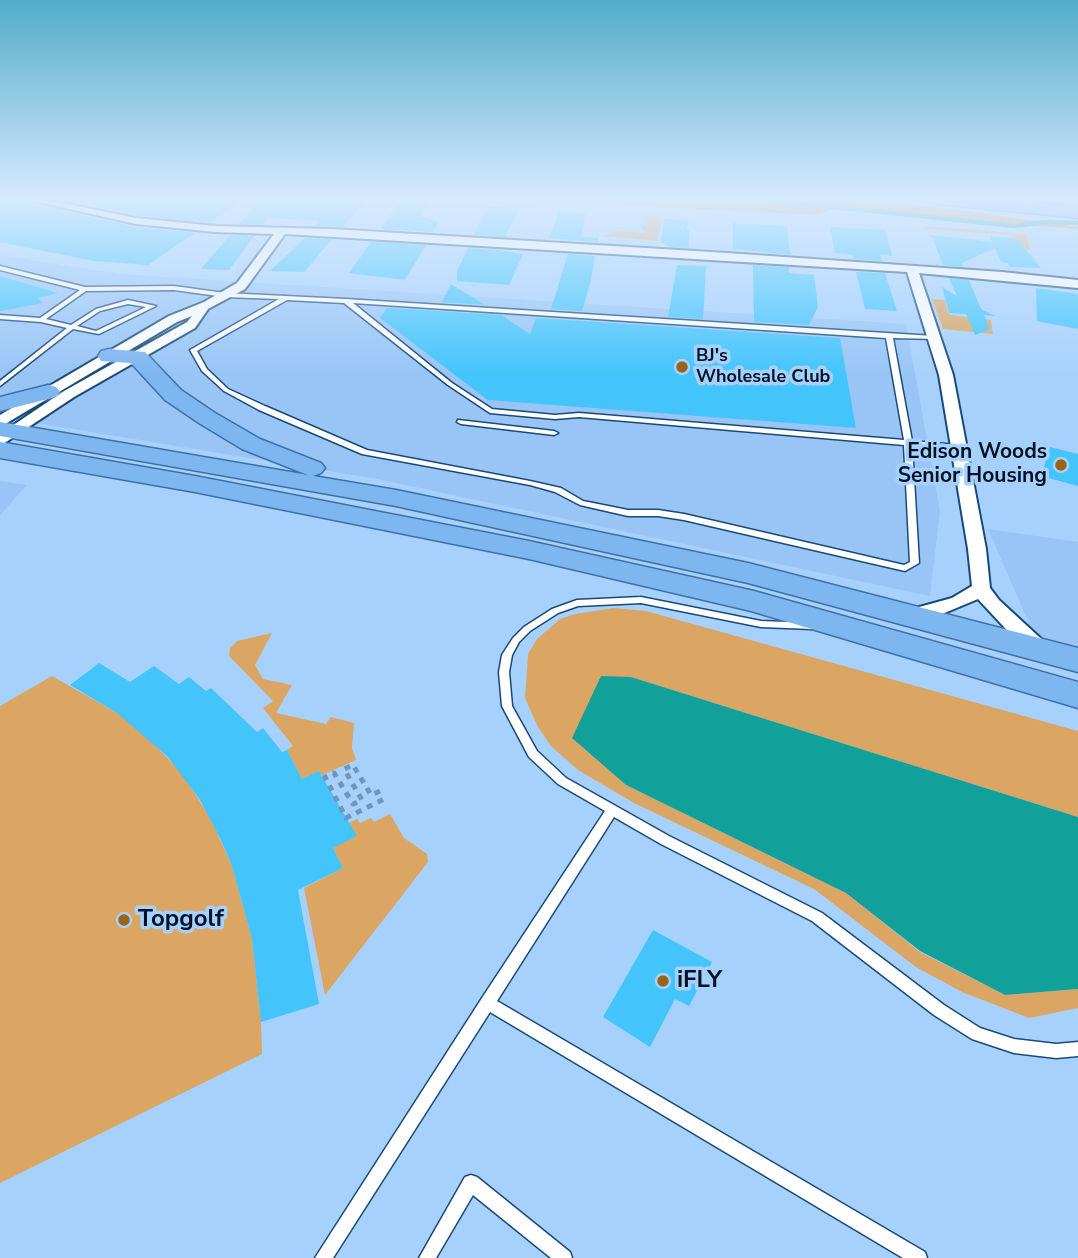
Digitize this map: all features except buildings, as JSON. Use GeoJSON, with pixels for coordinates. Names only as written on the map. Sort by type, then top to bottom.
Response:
{"type":"FeatureCollection","features":[{"type":"Feature","properties":{"kind":"highway"},"geometry":{"type":"LineString","coordinates":[[109,356],[137,357],[174,396],[251,444],[396,498]]}},
{"type":"Feature","properties":{"kind":"highway"},"geometry":{"type":"LineString","coordinates":[[0,404],[48,392]]}},
{"type":"Feature","properties":{"kind":"highway"},"geometry":{"type":"LineString","coordinates":[[3,434],[82,465],[529,550],[754,601],[1078,695]]}},
{"type":"Feature","properties":{"kind":"highway"},"geometry":{"type":"LineString","coordinates":[[3,434],[396,498],[748,573],[1078,660]]}},
{"type":"Feature","properties":{"kind":"highway"},"geometry":{"type":"LineString","coordinates":[[0,470],[82,465]]}},
{"type":"Feature","properties":{"kind":"street"},"geometry":{"type":"LineString","coordinates":[[3,434],[48,392],[173,318],[208,305],[241,286],[262,258]]}},
{"type":"Feature","properties":{"kind":"street"},"geometry":{"type":"LineString","coordinates":[[746,258],[912,268],[1078,284]]}},
{"type":"Feature","properties":{"kind":"street"},"geometry":{"type":"LineString","coordinates":[[912,268],[946,375],[977,549],[981,589],[1023,635],[1048,652]]}},
{"type":"Feature","properties":{"kind":"street"},"geometry":{"type":"LineString","coordinates":[[3,434],[191,325],[208,305]]}},
{"type":"Feature","properties":{"kind":"street"},"geometry":{"type":"LineString","coordinates":[[912,616],[950,606],[981,589]]}},
{"type":"Feature","properties":{"kind":"lane"},"geometry":{"type":"LineString","coordinates":[[0,268],[85,289],[174,288],[225,296],[345,301],[934,338]]}},
{"type":"Feature","properties":{"kind":"lane"},"geometry":{"type":"LineString","coordinates":[[41,320],[85,289]]}},
{"type":"Feature","properties":{"kind":"lane"},"geometry":{"type":"LineString","coordinates":[[286,298],[193,350],[204,370],[215,382],[262,408],[365,452],[558,490],[580,503],[628,513],[684,517],[905,568],[915,563],[908,442],[889,336]]}},
{"type":"Feature","properties":{"kind":"lane"},"geometry":{"type":"LineString","coordinates":[[345,301],[450,384],[490,411],[555,417],[579,415],[957,447]]}},
{"type":"Feature","properties":{"kind":"lane"},"geometry":{"type":"LineString","coordinates":[[0,317],[41,320],[72,327],[97,333],[153,306],[128,302],[98,310],[72,327],[0,384]]}},
{"type":"Feature","properties":{"kind":"lane"},"geometry":{"type":"LineString","coordinates":[[461,422],[554,433]]}},
{"type":"Feature","properties":{"kind":"lane"},"geometry":{"type":"LineString","coordinates":[[848,628],[761,624],[641,600],[577,603],[555,611],[527,629],[516,640],[507,655],[507,706],[533,754],[562,781],[665,840],[817,917],[939,1010],[977,1034],[1014,1046],[1056,1051],[1078,1049]]}},
{"type":"Feature","properties":{"kind":"lane"},"geometry":{"type":"LineString","coordinates":[[327,1256],[613,810]]}},
{"type":"Feature","properties":{"kind":"lane"},"geometry":{"type":"LineString","coordinates":[[487,1003],[919,1258]]}},
{"type":"Feature","properties":{"kind":"lane"},"geometry":{"type":"LineString","coordinates":[[427,1258],[471,1183],[564,1258]]}},
{"type":"Feature","properties":{"kind":"path"},"geometry":{"type":"LineString","coordinates":[[380,791],[371,795],[353,765],[344,769],[362,800],[353,804],[334,773],[325,777],[346,818],[384,799]]}},
{"type":"Feature","properties":{"kind":"shaded area"},"geometry":{"type":"Polygon","coordinates":[[[0,258],[17,258],[119,274],[906,324],[940,511],[930,596],[377,479],[0,417],[0,258]]]}},
{"type":"Feature","properties":{"kind":"shaded area"},"geometry":{"type":"Polygon","coordinates":[[[932,299],[945,300],[951,315],[991,320],[993,334],[943,329],[932,299]]]}},
{"type":"Feature","properties":{"kind":"shaded area"},"geometry":{"type":"Polygon","coordinates":[[[0,481],[27,485],[0,515],[0,481]]]}},
{"type":"Feature","properties":{"kind":"shaded area"},"geometry":{"type":"Polygon","coordinates":[[[988,529],[1078,542],[1078,649],[1034,635],[988,529]]]}},
{"type":"Feature","properties":{"kind":"shaded area"},"geometry":{"type":"Polygon","coordinates":[[[614,608],[646,611],[1078,731],[1078,817],[631,677],[572,738],[626,785],[846,893],[920,952],[1005,995],[1078,989],[1078,1008],[1029,1018],[962,992],[916,967],[814,889],[634,803],[578,770],[551,746],[538,727],[525,698],[528,654],[537,639],[560,619],[614,608]]]}},
{"type":"Feature","properties":{"kind":"shaded area"},"geometry":{"type":"Polygon","coordinates":[[[272,633],[255,665],[263,679],[292,685],[276,713],[326,724],[331,717],[354,723],[352,748],[356,760],[322,775],[319,771],[302,779],[287,750],[293,746],[263,708],[273,701],[229,656],[230,648],[237,641],[272,633]]]}},
{"type":"Feature","properties":{"kind":"shaded area","name":"Topgolf"},"geometry":{"type":"Polygon","coordinates":[[[52,676],[117,713],[144,734],[181,772],[211,819],[232,866],[252,939],[262,1054],[0,1183],[0,706],[52,676]]]}},
{"type":"Feature","properties":{"kind":"shaded area"},"geometry":{"type":"Polygon","coordinates":[[[601,676],[631,677],[1078,817],[1078,989],[1005,995],[920,951],[846,893],[626,785],[572,738],[601,676]]]}},
{"type":"Feature","properties":{"kind":"shaded area"},"geometry":{"type":"Polygon","coordinates":[[[390,814],[404,838],[427,854],[428,862],[325,995],[304,888],[343,868],[333,848],[349,823],[357,819],[360,823],[371,818],[374,822],[390,814]]]}},
{"type":"Feature","properties":{"kind":"place","name":"BJ's Wholesale Club"},"geometry":{"type":"Point","coordinates":[682,367]}},
{"type":"Feature","properties":{"kind":"place","name":"Edison Woods Senior Housing"},"geometry":{"type":"Point","coordinates":[1061,465]}},
{"type":"Feature","properties":{"kind":"place","name":"Topgolf"},"geometry":{"type":"Point","coordinates":[124,920]}},
{"type":"Feature","properties":{"kind":"place","name":"iFLY"},"geometry":{"type":"Point","coordinates":[663,981]}}]}
